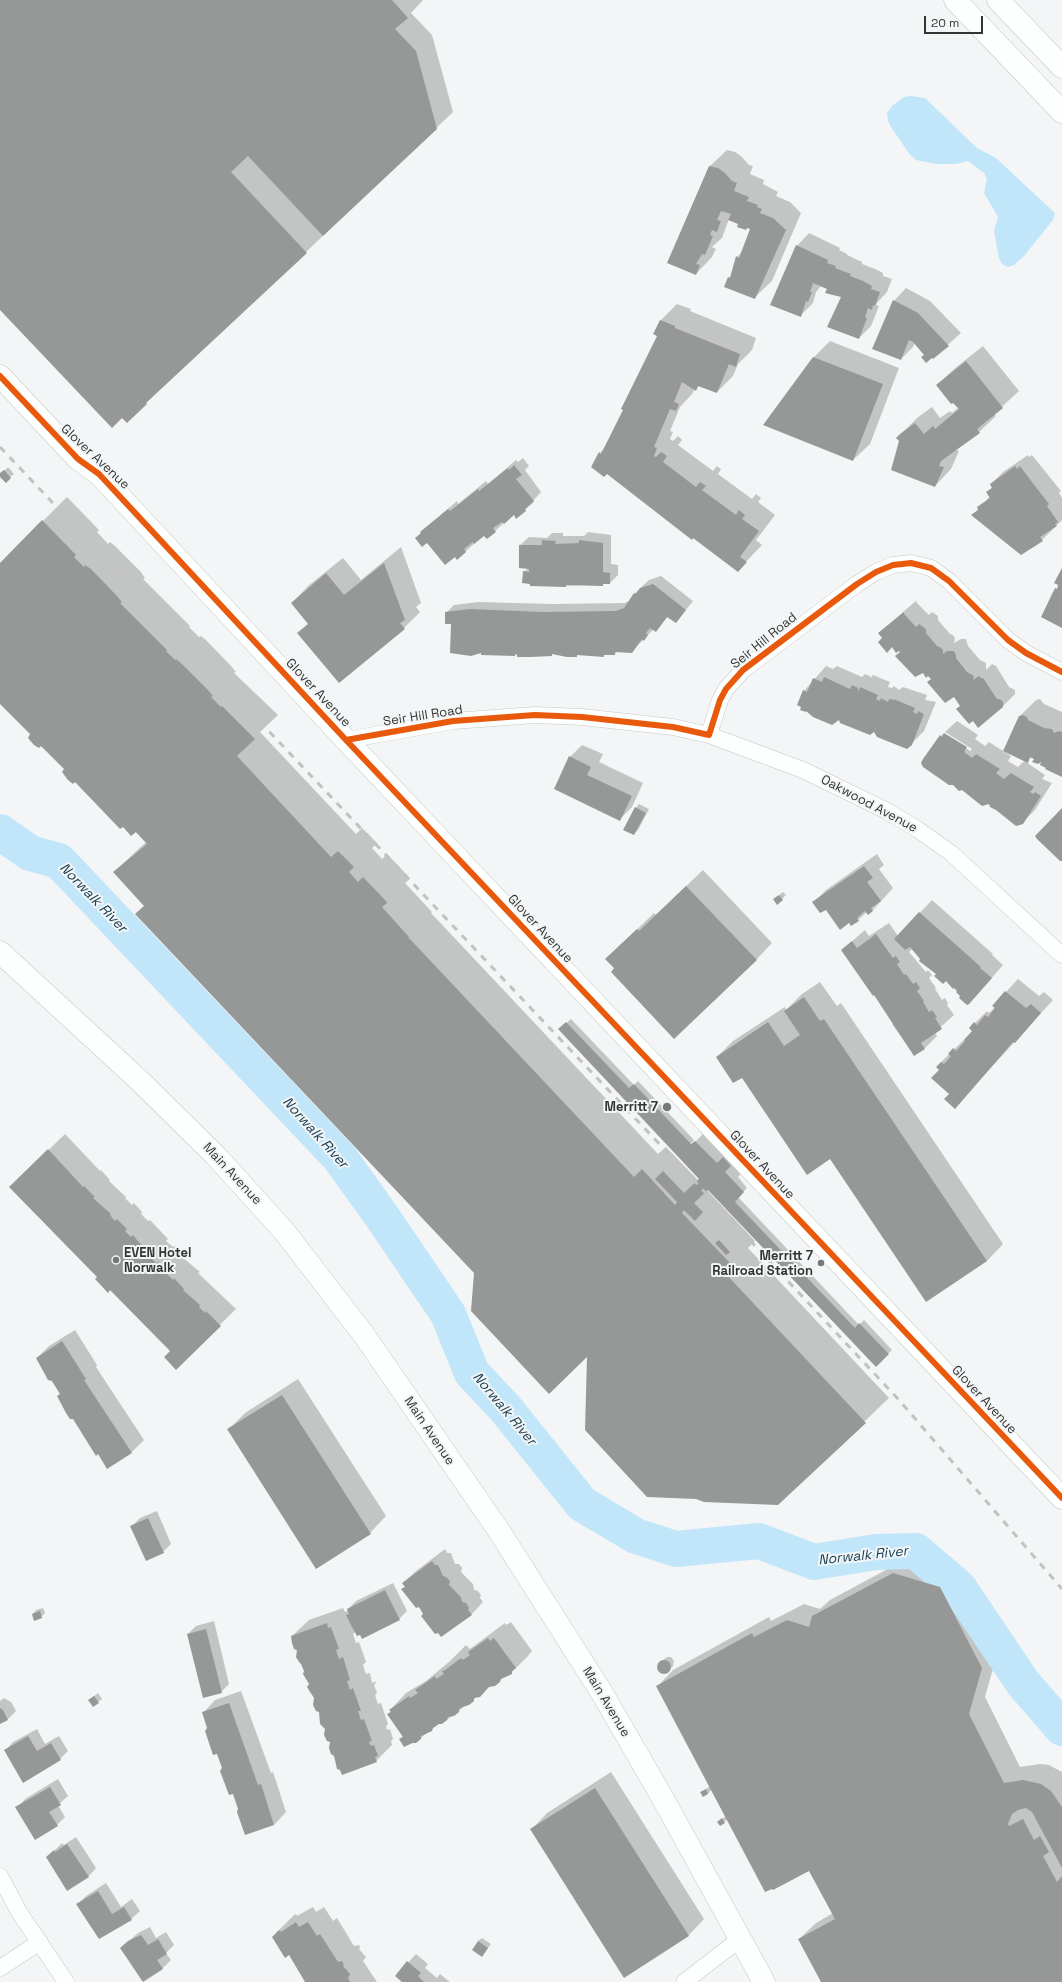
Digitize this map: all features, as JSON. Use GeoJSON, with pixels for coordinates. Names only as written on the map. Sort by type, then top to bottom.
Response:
{"type":"FeatureCollection","features":[{"type":"Feature","properties":{"kind":"main road"},"geometry":{"type":"LineString","coordinates":[[955,0],[1062,112]]}},
{"type":"Feature","properties":{"kind":"main road"},"geometry":{"type":"LineString","coordinates":[[998,0],[1062,67]]}},
{"type":"Feature","properties":{"kind":"main road","name":"Glover Avenue"},"geometry":{"type":"LineString","coordinates":[[0,376],[78,459],[100,474],[346,740],[1062,1498]]}},
{"type":"Feature","properties":{"kind":"main road","name":"Main Avenue"},"geometry":{"type":"LineString","coordinates":[[0,952],[141,1082],[216,1156],[284,1231],[353,1320],[503,1538],[602,1693],[662,1797],[764,1982]]}},
{"type":"Feature","properties":{"kind":"street","name":"Seir Hill Road"},"geometry":{"type":"LineString","coordinates":[[346,740],[453,721],[535,715],[582,717],[673,727],[709,735],[720,700],[726,689],[742,670],[857,584],[876,572],[893,565],[911,563],[931,568],[949,581],[1008,640],[1026,653],[1062,672]]}},
{"type":"Feature","properties":{"kind":"street","name":"Oakwood Avenue"},"geometry":{"type":"LineString","coordinates":[[709,735],[803,770],[871,803],[917,829],[951,853],[1062,955]]}},
{"type":"Feature","properties":{"kind":"street"},"geometry":{"type":"LineString","coordinates":[[0,1876],[19,1912],[66,1982]]}},
{"type":"Feature","properties":{"kind":"street"},"geometry":{"type":"LineString","coordinates":[[684,1982],[740,1939]]}},
{"type":"Feature","properties":{"kind":"street"},"geometry":{"type":"LineString","coordinates":[[0,1968],[40,1942]]}},
{"type":"Feature","properties":{"kind":"water"},"geometry":{"type":"Polygon","coordinates":[[[911,96],[925,98],[977,148],[996,158],[1055,213],[1053,220],[1024,256],[1014,265],[1008,267],[1002,264],[999,258],[994,231],[998,217],[984,193],[987,179],[984,173],[968,161],[956,164],[936,164],[916,160],[910,155],[891,127],[888,121],[887,113],[892,106],[904,97],[911,96]]]}},
{"type":"Feature","properties":{"kind":"building"},"geometry":{"type":"Polygon","coordinates":[[[0,0],[392,0],[408,18],[395,29],[416,51],[437,129],[323,236],[248,156],[231,172],[307,253],[146,403],[147,404],[127,423],[122,418],[112,428],[0,310],[0,0]]]}},
{"type":"Feature","properties":{"kind":"building"},"geometry":{"type":"Polygon","coordinates":[[[709,166],[718,168],[725,173],[732,181],[737,183],[734,191],[749,197],[747,201],[758,205],[757,207],[762,209],[760,213],[773,218],[786,230],[755,299],[724,287],[728,277],[730,278],[736,256],[739,258],[750,229],[747,228],[746,230],[737,227],[738,224],[728,220],[731,214],[721,211],[717,220],[721,221],[717,232],[712,230],[710,235],[713,236],[705,255],[702,254],[696,264],[700,265],[696,275],[667,263],[709,166]]]}},
{"type":"Feature","properties":{"kind":"building"},"geometry":{"type":"Polygon","coordinates":[[[796,245],[828,260],[827,263],[836,266],[835,268],[851,274],[850,276],[863,281],[872,286],[871,289],[880,292],[872,310],[868,308],[865,317],[867,318],[859,339],[827,327],[841,297],[825,293],[827,289],[813,283],[810,292],[812,292],[808,302],[806,301],[801,317],[770,305],[796,245]]]}},
{"type":"Feature","properties":{"kind":"building"},"geometry":{"type":"Polygon","coordinates":[[[893,300],[918,313],[949,346],[926,363],[921,357],[924,355],[913,342],[909,340],[901,360],[872,349],[893,300]]]}},
{"type":"Feature","properties":{"kind":"building"},"geometry":{"type":"Polygon","coordinates":[[[660,320],[675,326],[675,328],[740,354],[736,367],[729,364],[717,393],[698,386],[696,391],[682,382],[674,402],[679,404],[676,411],[670,409],[654,447],[657,448],[654,456],[656,457],[661,452],[667,456],[663,462],[696,487],[700,482],[706,486],[702,490],[736,515],[739,510],[745,515],[742,519],[759,531],[740,557],[747,562],[738,572],[693,538],[692,540],[607,474],[604,477],[591,467],[599,452],[601,454],[623,410],[621,409],[657,336],[653,334],[660,320]]]}},
{"type":"Feature","properties":{"kind":"building"},"geometry":{"type":"Polygon","coordinates":[[[813,357],[883,384],[853,461],[763,425],[813,357]]]}},
{"type":"Feature","properties":{"kind":"building"},"geometry":{"type":"Polygon","coordinates":[[[966,361],[1003,408],[977,429],[980,433],[941,461],[939,466],[944,467],[935,487],[891,470],[899,441],[896,438],[900,434],[915,423],[924,434],[933,426],[935,429],[959,409],[953,403],[951,404],[936,385],[966,361]]]}},
{"type":"Feature","properties":{"kind":"building"},"geometry":{"type":"Polygon","coordinates":[[[514,465],[522,475],[516,479],[534,501],[525,509],[526,511],[516,519],[514,515],[504,524],[502,522],[493,528],[496,532],[487,539],[484,536],[474,544],[473,542],[464,549],[466,552],[457,560],[455,557],[445,565],[427,543],[422,547],[415,538],[421,533],[420,532],[448,509],[450,511],[478,489],[479,491],[514,465]]]}},
{"type":"Feature","properties":{"kind":"building"},"geometry":{"type":"Polygon","coordinates":[[[1015,466],[1017,469],[1020,466],[1049,504],[1047,506],[1058,522],[1055,524],[1057,526],[1040,537],[1043,541],[1021,555],[971,515],[978,510],[977,507],[990,498],[986,492],[992,488],[990,484],[1015,466]]]}},
{"type":"Feature","properties":{"kind":"building"},"geometry":{"type":"Polygon","coordinates":[[[4,470],[11,478],[6,483],[0,477],[0,473],[4,470]]]}},
{"type":"Feature","properties":{"kind":"building"},"geometry":{"type":"Polygon","coordinates":[[[42,520],[76,555],[74,557],[84,567],[85,565],[91,569],[122,602],[120,603],[167,650],[166,651],[175,660],[176,659],[182,664],[208,690],[213,696],[211,697],[255,739],[237,756],[331,857],[338,851],[354,867],[349,872],[358,882],[363,877],[385,900],[387,903],[382,907],[408,937],[634,1177],[642,1169],[675,1205],[677,1202],[655,1179],[663,1171],[684,1193],[699,1179],[558,1029],[566,1022],[629,1088],[634,1084],[691,1144],[695,1141],[717,1163],[723,1157],[731,1166],[725,1172],[744,1192],[735,1202],[855,1328],[859,1323],[889,1354],[876,1367],[708,1190],[694,1203],[703,1212],[695,1221],[684,1210],[682,1213],[732,1265],[724,1272],[866,1423],[778,1505],[704,1502],[696,1499],[647,1497],[585,1430],[587,1357],[549,1394],[471,1311],[474,1273],[135,914],[144,906],[113,872],[147,844],[136,832],[131,836],[123,827],[120,829],[75,782],[73,784],[68,780],[62,772],[64,769],[41,746],[39,748],[34,745],[28,738],[30,734],[0,704],[0,563],[42,520]]]}},
{"type":"Feature","properties":{"kind":"building"},"geometry":{"type":"Polygon","coordinates":[[[542,540],[556,541],[555,544],[579,543],[579,540],[603,543],[603,572],[610,573],[610,584],[603,584],[603,586],[566,585],[566,587],[530,586],[530,584],[522,583],[523,571],[529,572],[529,569],[519,568],[519,545],[542,545],[542,540]]]}},
{"type":"Feature","properties":{"kind":"building"},"geometry":{"type":"Polygon","coordinates":[[[384,563],[405,620],[400,623],[405,629],[339,683],[297,633],[308,624],[291,603],[326,573],[344,595],[384,563]]]}},
{"type":"Feature","properties":{"kind":"building"},"geometry":{"type":"Polygon","coordinates":[[[1062,568],[1062,628],[1041,617],[1055,588],[1057,589],[1058,585],[1054,583],[1062,568]]]}},
{"type":"Feature","properties":{"kind":"building"},"geometry":{"type":"Polygon","coordinates":[[[653,584],[686,610],[676,623],[667,617],[656,632],[650,628],[646,633],[648,635],[644,641],[642,639],[632,653],[615,652],[615,655],[604,655],[604,657],[577,655],[577,657],[567,657],[552,654],[552,656],[517,657],[515,654],[515,656],[481,655],[481,653],[471,656],[450,653],[451,624],[445,624],[445,612],[470,609],[543,612],[616,611],[624,608],[634,593],[636,594],[640,588],[653,584]]]}},
{"type":"Feature","properties":{"kind":"building"},"geometry":{"type":"Polygon","coordinates":[[[904,612],[904,614],[916,627],[919,624],[926,629],[926,633],[937,646],[943,650],[943,654],[947,651],[954,651],[956,658],[967,672],[974,676],[973,680],[979,676],[983,678],[997,699],[1000,699],[1003,702],[1003,707],[978,728],[973,721],[969,724],[956,709],[960,706],[954,697],[945,703],[927,682],[931,679],[928,676],[926,678],[923,673],[915,677],[895,656],[900,652],[899,651],[896,653],[892,647],[887,653],[878,642],[882,638],[878,633],[904,612]]]}},
{"type":"Feature","properties":{"kind":"building"},"geometry":{"type":"Polygon","coordinates":[[[824,677],[850,689],[852,685],[858,688],[858,692],[860,687],[878,695],[876,699],[880,701],[881,698],[888,702],[889,699],[896,700],[915,708],[913,712],[917,714],[918,711],[924,714],[912,745],[907,749],[877,737],[874,732],[870,735],[840,723],[839,720],[832,725],[813,717],[806,711],[800,710],[801,707],[797,705],[803,690],[807,692],[813,678],[822,682],[824,677]]]}},
{"type":"Feature","properties":{"kind":"building"},"geometry":{"type":"Polygon","coordinates":[[[1023,715],[1027,717],[1028,720],[1044,728],[1052,729],[1054,733],[1059,731],[1062,732],[1062,777],[1045,769],[1046,768],[1040,765],[1041,762],[1038,764],[1032,762],[1034,759],[1030,757],[1028,763],[1003,751],[1019,716],[1023,715]]]}},
{"type":"Feature","properties":{"kind":"building"},"geometry":{"type":"Polygon","coordinates":[[[944,733],[967,747],[964,752],[972,758],[976,754],[1000,769],[996,773],[1004,779],[1011,773],[1034,787],[1030,792],[1033,794],[1035,792],[1041,796],[1023,824],[1016,826],[990,807],[989,804],[982,806],[962,790],[959,791],[953,785],[949,785],[923,767],[921,763],[923,759],[940,735],[942,737],[944,733]]]}},
{"type":"Feature","properties":{"kind":"building"},"geometry":{"type":"Polygon","coordinates":[[[569,756],[591,767],[587,775],[632,796],[620,821],[554,789],[569,756]]]}},
{"type":"Feature","properties":{"kind":"building"},"geometry":{"type":"Polygon","coordinates":[[[635,807],[646,813],[634,835],[623,830],[635,807]]]}},
{"type":"Feature","properties":{"kind":"building"},"geometry":{"type":"Polygon","coordinates":[[[1062,808],[1062,861],[1060,861],[1035,836],[1062,808]]]}},
{"type":"Feature","properties":{"kind":"building"},"geometry":{"type":"Polygon","coordinates":[[[864,866],[873,878],[867,882],[881,901],[871,908],[873,911],[868,915],[865,911],[857,918],[859,921],[851,926],[849,923],[840,930],[826,910],[820,913],[812,902],[864,866]]]}},
{"type":"Feature","properties":{"kind":"building"},"geometry":{"type":"Polygon","coordinates":[[[686,886],[757,960],[674,1039],[611,972],[614,968],[605,959],[637,929],[639,931],[686,886]]]}},
{"type":"Feature","properties":{"kind":"building"},"geometry":{"type":"Polygon","coordinates":[[[779,895],[783,900],[777,905],[773,899],[779,895]]]}},
{"type":"Feature","properties":{"kind":"building"},"geometry":{"type":"Polygon","coordinates":[[[919,912],[992,978],[969,1004],[967,1005],[959,998],[960,996],[956,992],[957,991],[954,988],[953,989],[946,981],[943,984],[934,976],[936,974],[919,961],[920,959],[910,947],[905,950],[894,939],[919,912]]]}},
{"type":"Feature","properties":{"kind":"building"},"geometry":{"type":"Polygon","coordinates":[[[876,934],[893,958],[896,956],[900,962],[897,964],[904,975],[906,974],[913,984],[916,982],[920,988],[917,991],[924,1001],[923,1002],[929,1012],[932,1010],[937,1017],[935,1018],[942,1029],[921,1043],[925,1049],[914,1056],[874,995],[873,996],[841,950],[852,941],[857,948],[876,934]]]}},
{"type":"Feature","properties":{"kind":"building"},"geometry":{"type":"Polygon","coordinates":[[[1005,991],[1026,1008],[1031,1004],[1041,1013],[1015,1043],[1013,1042],[955,1109],[944,1099],[949,1094],[931,1078],[939,1070],[936,1067],[941,1062],[944,1064],[951,1056],[948,1054],[953,1048],[956,1051],[965,1041],[964,1040],[972,1031],[969,1028],[974,1022],[977,1025],[985,1015],[988,1017],[995,1008],[992,1006],[1005,991]]]}},
{"type":"Feature","properties":{"kind":"building"},"geometry":{"type":"Polygon","coordinates":[[[804,997],[820,1021],[824,1019],[987,1261],[926,1302],[830,1159],[807,1175],[742,1078],[733,1083],[716,1057],[768,1022],[784,1046],[800,1035],[784,1011],[804,997]]]}},
{"type":"Feature","properties":{"kind":"building","name":"EVEN Hotel Norwalk"},"geometry":{"type":"Polygon","coordinates":[[[48,1149],[83,1187],[84,1186],[95,1197],[93,1198],[111,1214],[110,1215],[115,1221],[117,1219],[127,1229],[125,1231],[131,1237],[133,1235],[152,1256],[151,1258],[156,1263],[158,1262],[168,1272],[167,1274],[173,1280],[174,1278],[184,1289],[183,1290],[200,1305],[199,1307],[205,1313],[206,1311],[221,1326],[176,1370],[164,1357],[170,1351],[110,1290],[108,1293],[95,1279],[97,1277],[9,1187],[48,1149]]]}},
{"type":"Feature","properties":{"kind":"building"},"geometry":{"type":"Polygon","coordinates":[[[719,1240],[730,1252],[726,1255],[715,1243],[719,1240]]]}},
{"type":"Feature","properties":{"kind":"building"},"geometry":{"type":"Polygon","coordinates":[[[62,1341],[86,1379],[84,1380],[132,1453],[107,1469],[98,1454],[96,1456],[73,1419],[70,1419],[66,1413],[57,1396],[60,1394],[52,1381],[48,1380],[36,1358],[62,1341]]]}},
{"type":"Feature","properties":{"kind":"building"},"geometry":{"type":"Polygon","coordinates":[[[282,1395],[371,1534],[316,1569],[227,1429],[282,1395]]]}},
{"type":"Feature","properties":{"kind":"building"},"geometry":{"type":"Polygon","coordinates":[[[148,1518],[164,1553],[146,1561],[130,1526],[148,1518]]]}},
{"type":"Feature","properties":{"kind":"building"},"geometry":{"type":"Polygon","coordinates":[[[432,1561],[435,1565],[438,1565],[443,1576],[450,1581],[449,1585],[461,1597],[462,1602],[466,1603],[469,1608],[468,1610],[472,1615],[441,1637],[438,1633],[435,1634],[421,1616],[423,1614],[419,1607],[416,1608],[401,1589],[405,1587],[402,1583],[432,1561]]]}},
{"type":"Feature","properties":{"kind":"building"},"geometry":{"type":"Polygon","coordinates":[[[893,1573],[940,1587],[982,1668],[969,1714],[1004,1783],[1023,1780],[1041,1784],[1051,1791],[1062,1807],[1062,1868],[1032,1812],[1026,1808],[1018,1810],[1012,1814],[1008,1824],[1009,1826],[1023,1819],[1034,1840],[1040,1836],[1049,1852],[1043,1856],[1057,1882],[1062,1876],[1062,1982],[821,1982],[798,1939],[835,1919],[809,1871],[773,1890],[772,1889],[765,1892],[656,1686],[752,1633],[754,1637],[787,1620],[809,1627],[812,1616],[893,1573]]]}},
{"type":"Feature","properties":{"kind":"building"},"geometry":{"type":"Polygon","coordinates":[[[385,1590],[400,1620],[362,1639],[360,1635],[357,1636],[346,1615],[349,1614],[347,1609],[385,1590]]]}},
{"type":"Feature","properties":{"kind":"building"},"geometry":{"type":"Polygon","coordinates":[[[40,1611],[42,1618],[34,1621],[32,1614],[40,1611]]]}},
{"type":"Feature","properties":{"kind":"building"},"geometry":{"type":"Polygon","coordinates":[[[327,1623],[328,1628],[331,1627],[339,1649],[336,1650],[339,1659],[343,1657],[350,1680],[347,1681],[350,1690],[353,1688],[361,1711],[358,1711],[361,1720],[364,1719],[372,1741],[369,1742],[371,1746],[374,1745],[378,1756],[375,1757],[377,1762],[342,1775],[340,1770],[337,1769],[334,1756],[331,1754],[329,1748],[330,1742],[327,1741],[324,1735],[325,1729],[320,1724],[319,1712],[316,1711],[313,1705],[314,1698],[307,1687],[309,1684],[303,1674],[304,1671],[301,1664],[296,1657],[297,1650],[294,1649],[291,1636],[327,1623]]]}},
{"type":"Feature","properties":{"kind":"building"},"geometry":{"type":"Polygon","coordinates":[[[206,1629],[222,1693],[203,1698],[187,1634],[206,1629]]]}},
{"type":"Feature","properties":{"kind":"building"},"geometry":{"type":"Polygon","coordinates":[[[488,1638],[490,1641],[494,1638],[516,1668],[512,1671],[512,1674],[501,1679],[495,1686],[489,1687],[480,1697],[474,1698],[474,1701],[469,1705],[459,1709],[459,1712],[454,1716],[448,1717],[442,1724],[439,1724],[433,1728],[432,1731],[421,1736],[421,1739],[416,1743],[412,1743],[404,1747],[399,1739],[403,1737],[387,1714],[391,1712],[389,1710],[409,1696],[410,1698],[418,1693],[415,1690],[435,1676],[436,1679],[444,1674],[442,1671],[461,1658],[463,1660],[470,1655],[468,1652],[488,1638]]]}},
{"type":"Feature","properties":{"kind":"building"},"geometry":{"type":"Polygon","coordinates":[[[664,1660],[669,1662],[671,1667],[669,1672],[664,1674],[659,1672],[657,1667],[659,1662],[664,1660]]]}},
{"type":"Feature","properties":{"kind":"building"},"geometry":{"type":"Polygon","coordinates":[[[94,1696],[99,1703],[93,1707],[88,1700],[94,1696]]]}},
{"type":"Feature","properties":{"kind":"building"},"geometry":{"type":"Polygon","coordinates":[[[229,1703],[258,1785],[261,1784],[274,1825],[245,1835],[237,1812],[238,1809],[233,1794],[229,1795],[220,1771],[222,1768],[217,1754],[213,1755],[205,1731],[207,1728],[202,1712],[229,1703]]]}},
{"type":"Feature","properties":{"kind":"building"},"geometry":{"type":"Polygon","coordinates":[[[0,1708],[3,1710],[8,1720],[0,1724],[0,1708]]]}},
{"type":"Feature","properties":{"kind":"building"},"geometry":{"type":"Polygon","coordinates":[[[28,1736],[37,1751],[51,1743],[61,1760],[23,1783],[4,1750],[28,1736]]]}},
{"type":"Feature","properties":{"kind":"building"},"geometry":{"type":"Polygon","coordinates":[[[50,1787],[61,1805],[49,1812],[58,1826],[35,1840],[15,1807],[50,1787]]]}},
{"type":"Feature","properties":{"kind":"building"},"geometry":{"type":"Polygon","coordinates":[[[595,1788],[689,1936],[624,1978],[530,1829],[595,1788]]]}},
{"type":"Feature","properties":{"kind":"building"},"geometry":{"type":"Polygon","coordinates":[[[706,1789],[708,1794],[703,1797],[700,1792],[706,1789]]]}},
{"type":"Feature","properties":{"kind":"building"},"geometry":{"type":"Polygon","coordinates":[[[722,1818],[725,1823],[720,1826],[717,1822],[722,1818]]]}},
{"type":"Feature","properties":{"kind":"building"},"geometry":{"type":"Polygon","coordinates":[[[67,1844],[89,1877],[67,1891],[46,1857],[54,1850],[55,1852],[67,1844]]]}},
{"type":"Feature","properties":{"kind":"building"},"geometry":{"type":"Polygon","coordinates":[[[98,1891],[112,1914],[124,1907],[132,1920],[99,1939],[76,1904],[98,1891]]]}},
{"type":"Feature","properties":{"kind":"building"},"geometry":{"type":"Polygon","coordinates":[[[296,1922],[299,1927],[308,1922],[317,1936],[320,1934],[338,1962],[342,1961],[343,1966],[350,1974],[348,1978],[350,1982],[305,1982],[289,1955],[285,1958],[272,1937],[279,1930],[281,1932],[296,1922]]]}},
{"type":"Feature","properties":{"kind":"building"},"geometry":{"type":"Polygon","coordinates":[[[141,1935],[148,1945],[158,1939],[167,1954],[157,1960],[163,1969],[143,1982],[120,1948],[128,1941],[141,1935]]]}},
{"type":"Feature","properties":{"kind":"building"},"geometry":{"type":"Polygon","coordinates":[[[478,1941],[488,1948],[482,1957],[472,1950],[478,1941]]]}},
{"type":"Feature","properties":{"kind":"building"},"geometry":{"type":"Polygon","coordinates":[[[407,1961],[421,1973],[418,1976],[424,1982],[402,1982],[395,1976],[407,1961]]]}},
{"type":"Feature","properties":{"kind":"waterway","name":"Norwalk River"},"geometry":{"type":"LineString","coordinates":[[0,832],[30,853],[59,861],[340,1158],[383,1218],[448,1314],[472,1373],[505,1408],[582,1504],[636,1536],[676,1549],[759,1541],[814,1562],[876,1552],[916,1551],[959,1588],[1023,1683],[1062,1728]]}},
{"type":"Feature","properties":{"kind":"railway"},"geometry":{"type":"LineString","coordinates":[[0,447],[701,1188],[899,1400],[1062,1589]]}},
{"type":"Feature","properties":{"kind":"cycle path"},"geometry":{"type":"LineString","coordinates":[[0,376],[78,459],[99,474],[346,740],[1062,1498]]}},
{"type":"Feature","properties":{"kind":"cycle path"},"geometry":{"type":"LineString","coordinates":[[346,740],[453,721],[535,715],[582,717],[673,727],[709,735],[720,700],[726,689],[743,670],[857,584],[876,572],[893,565],[911,563],[931,568],[949,581],[1008,640],[1026,653],[1062,672]]}},
{"type":"Feature","properties":{"kind":"place","name":"Merritt 7"},"geometry":{"type":"Point","coordinates":[667,1107]}},
{"type":"Feature","properties":{"kind":"place","name":"EVEN Hotel Norwalk"},"geometry":{"type":"Point","coordinates":[116,1260]}},
{"type":"Feature","properties":{"kind":"place","name":"Merritt 7 Railroad Station"},"geometry":{"type":"Point","coordinates":[821,1263]}}]}
